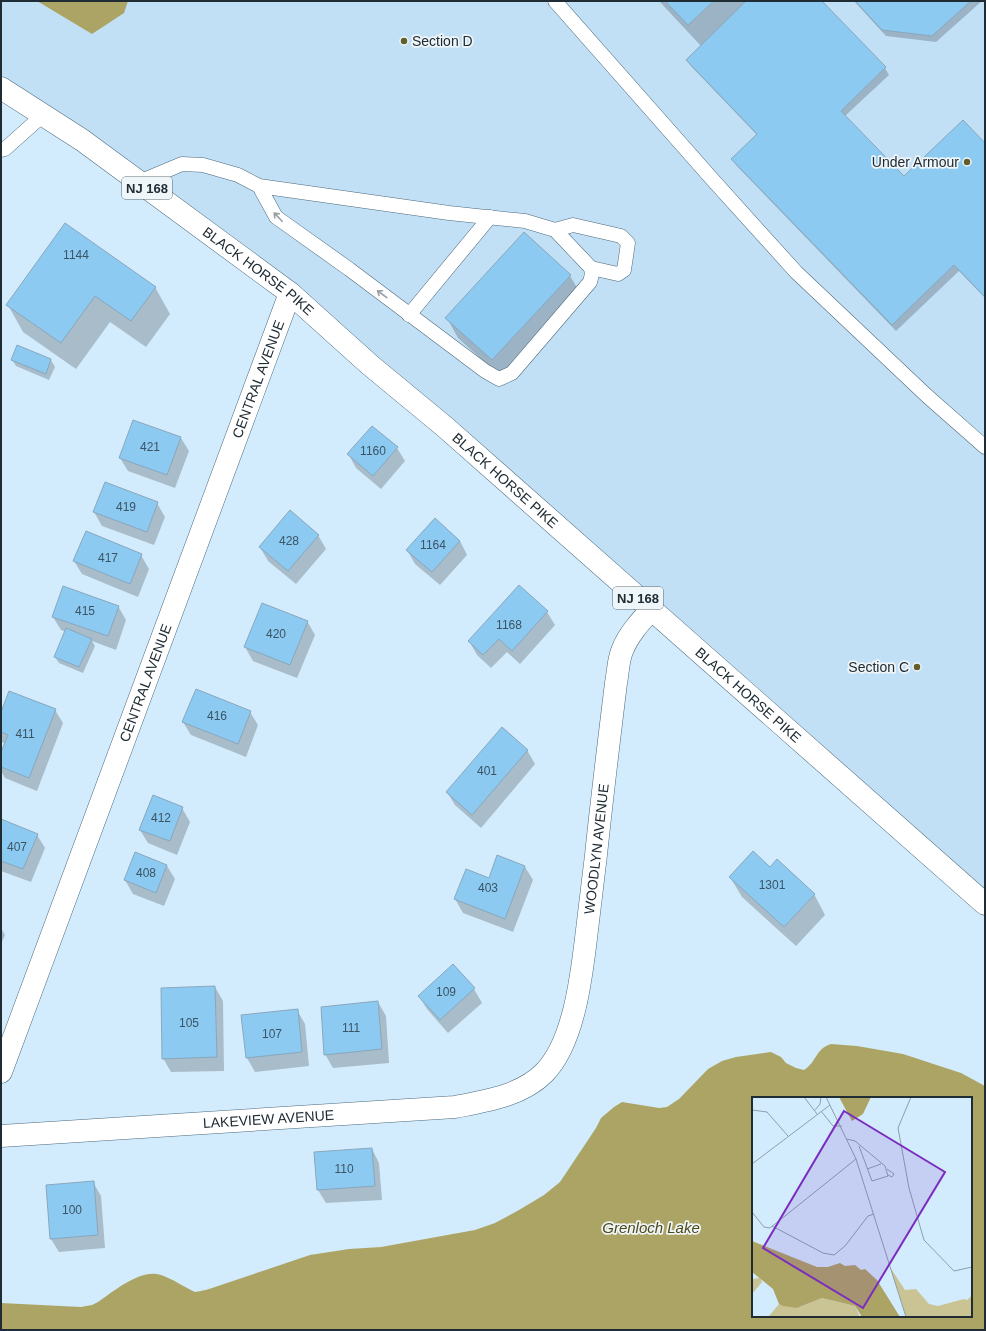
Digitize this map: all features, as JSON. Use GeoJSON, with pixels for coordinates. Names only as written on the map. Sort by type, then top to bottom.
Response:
{"type":"FeatureCollection","features":[{"type":"Feature","properties":{"kind":"street","name":"BLACK HORSE PIKE"},"geometry":{"type":"LineString","coordinates":[[1,88],[82,140],[290,293],[370,365],[445,427],[985,904]]}},
{"type":"Feature","properties":{"kind":"street","name":"CENTRAL AVENUE"},"geometry":{"type":"LineString","coordinates":[[1,1072],[290,293]]}},
{"type":"Feature","properties":{"kind":"street","name":"WOODLYN AVENUE"},"geometry":{"type":"LineString","coordinates":[[531,1083],[544,1073],[558,1056],[571,1022],[582,965],[619,666],[622,652],[630,637],[639,623],[651,610]]}},
{"type":"Feature","properties":{"kind":"street","name":"LAKEVIEW AVENUE"},"geometry":{"type":"LineString","coordinates":[[1,1136],[455,1108],[507,1096],[531,1083]]}},
{"type":"Feature","properties":{"kind":"lane"},"geometry":{"type":"LineString","coordinates":[[555,1],[796,272],[926,395],[985,447]]}},
{"type":"Feature","properties":{"kind":"lane"},"geometry":{"type":"LineString","coordinates":[[1,150],[5,149],[43,115]]}},
{"type":"Feature","properties":{"kind":"lane"},"geometry":{"type":"LineString","coordinates":[[139,182],[182,164],[204,165],[238,175],[259,186],[448,213],[525,221],[555,230],[591,268],[592,274],[590,282],[512,373],[499,379],[485,371],[349,269],[276,217],[259,186]]}},
{"type":"Feature","properties":{"kind":"lane"},"geometry":{"type":"LineString","coordinates":[[411,316],[490,217]]}},
{"type":"Feature","properties":{"kind":"lane"},"geometry":{"type":"LineString","coordinates":[[555,230],[573,225],[622,236],[625,239],[628,243],[624,270],[618,274],[591,268]]}},
{"type":"Feature","properties":{"kind":"shaded area"},"geometry":{"type":"Polygon","coordinates":[[[1,1],[985,1],[985,904],[370,365],[1,88],[1,1]]]}},
{"type":"Feature","properties":{"kind":"water"},"geometry":{"type":"Polygon","coordinates":[[[37,1],[128,1],[124,13],[92,34],[37,1]]]}},
{"type":"Feature","properties":{"kind":"water","name":"Grenloch Lake"},"geometry":{"type":"Polygon","coordinates":[[[831,1044],[857,1046],[903,1054],[961,1073],[985,1086],[985,1330],[1,1330],[1,1303],[81,1307],[92,1305],[128,1282],[145,1275],[153,1274],[161,1275],[195,1292],[198,1292],[310,1255],[349,1249],[381,1247],[475,1230],[495,1223],[519,1210],[544,1195],[560,1182],[601,1118],[622,1102],[659,1108],[667,1107],[679,1099],[708,1069],[722,1061],[736,1057],[771,1052],[781,1057],[786,1063],[804,1070],[822,1049],[831,1044]]]}},
{"type":"Feature","properties":{"kind":"building"},"geometry":{"type":"Polygon","coordinates":[[[665,1],[714,1],[688,25],[665,1]]]}},
{"type":"Feature","properties":{"kind":"building"},"geometry":{"type":"Polygon","coordinates":[[[746,1],[822,1],[886,67],[841,111],[904,176],[963,120],[985,143],[985,297],[954,265],[892,325],[731,159],[757,134],[686,60],[746,1]]]}},
{"type":"Feature","properties":{"kind":"building"},"geometry":{"type":"Polygon","coordinates":[[[855,1],[971,1],[932,36],[882,30],[855,1]]]}},
{"type":"Feature","properties":{"kind":"building"},"geometry":{"type":"Polygon","coordinates":[[[65,223],[156,287],[131,321],[95,296],[61,343],[6,305],[65,223]]]}},
{"type":"Feature","properties":{"kind":"building"},"geometry":{"type":"Polygon","coordinates":[[[524,232],[571,275],[492,360],[445,318],[524,232]]]}},
{"type":"Feature","properties":{"kind":"building"},"geometry":{"type":"Polygon","coordinates":[[[17,345],[51,359],[46,374],[11,360],[17,345]]]}},
{"type":"Feature","properties":{"kind":"building"},"geometry":{"type":"Polygon","coordinates":[[[133,420],[181,437],[167,475],[119,458],[133,420]]]}},
{"type":"Feature","properties":{"kind":"building"},"geometry":{"type":"Polygon","coordinates":[[[372,426],[398,447],[373,476],[347,454],[372,426]]]}},
{"type":"Feature","properties":{"kind":"building"},"geometry":{"type":"Polygon","coordinates":[[[105,482],[158,502],[147,532],[93,512],[105,482]]]}},
{"type":"Feature","properties":{"kind":"building"},"geometry":{"type":"Polygon","coordinates":[[[290,510],[319,535],[288,571],[259,547],[290,510]]]}},
{"type":"Feature","properties":{"kind":"building"},"geometry":{"type":"Polygon","coordinates":[[[435,518],[460,541],[432,572],[406,550],[435,518]]]}},
{"type":"Feature","properties":{"kind":"building"},"geometry":{"type":"Polygon","coordinates":[[[86,531],[142,554],[130,584],[73,561],[86,531]]]}},
{"type":"Feature","properties":{"kind":"building"},"geometry":{"type":"Polygon","coordinates":[[[519,585],[548,611],[512,651],[499,639],[483,655],[468,641],[519,585]]]}},
{"type":"Feature","properties":{"kind":"building"},"geometry":{"type":"Polygon","coordinates":[[[63,586],[119,606],[108,636],[52,617],[63,586]]]}},
{"type":"Feature","properties":{"kind":"building"},"geometry":{"type":"Polygon","coordinates":[[[262,603],[308,621],[290,665],[244,647],[262,603]]]}},
{"type":"Feature","properties":{"kind":"building"},"geometry":{"type":"Polygon","coordinates":[[[66,628],[92,639],[79,667],[54,657],[66,628]]]}},
{"type":"Feature","properties":{"kind":"building"},"geometry":{"type":"Polygon","coordinates":[[[196,689],[251,711],[238,744],[182,722],[196,689]]]}},
{"type":"Feature","properties":{"kind":"building"},"geometry":{"type":"Polygon","coordinates":[[[9,691],[56,709],[29,778],[1,767],[1,752],[8,735],[1,732],[1,712],[9,691]]]}},
{"type":"Feature","properties":{"kind":"building"},"geometry":{"type":"Polygon","coordinates":[[[502,727],[528,750],[472,815],[446,792],[502,727]]]}},
{"type":"Feature","properties":{"kind":"building"},"geometry":{"type":"Polygon","coordinates":[[[153,795],[183,807],[170,841],[139,830],[153,795]]]}},
{"type":"Feature","properties":{"kind":"building"},"geometry":{"type":"Polygon","coordinates":[[[1,819],[38,834],[23,869],[1,861],[1,819]]]}},
{"type":"Feature","properties":{"kind":"building"},"geometry":{"type":"Polygon","coordinates":[[[753,851],[770,867],[777,859],[815,894],[784,927],[729,877],[753,851]]]}},
{"type":"Feature","properties":{"kind":"building"},"geometry":{"type":"Polygon","coordinates":[[[135,852],[167,865],[156,893],[124,880],[135,852]]]}},
{"type":"Feature","properties":{"kind":"building"},"geometry":{"type":"Polygon","coordinates":[[[497,855],[525,866],[505,919],[454,899],[466,869],[489,878],[497,855]]]}},
{"type":"Feature","properties":{"kind":"building"},"geometry":{"type":"Polygon","coordinates":[[[453,964],[475,988],[440,1020],[418,996],[453,964]]]}},
{"type":"Feature","properties":{"kind":"building"},"geometry":{"type":"Polygon","coordinates":[[[215,986],[217,1057],[162,1059],[161,988],[215,986]]]}},
{"type":"Feature","properties":{"kind":"building"},"geometry":{"type":"Polygon","coordinates":[[[378,1001],[382,1049],[324,1055],[321,1007],[378,1001]]]}},
{"type":"Feature","properties":{"kind":"building"},"geometry":{"type":"Polygon","coordinates":[[[298,1009],[302,1052],[246,1058],[241,1015],[298,1009]]]}},
{"type":"Feature","properties":{"kind":"building"},"geometry":{"type":"Polygon","coordinates":[[[372,1148],[375,1186],[317,1190],[314,1152],[372,1148]]]}},
{"type":"Feature","properties":{"kind":"building"},"geometry":{"type":"Polygon","coordinates":[[[94,1181],[98,1235],[50,1239],[46,1185],[94,1181]]]}},
{"type":"Feature","properties":{"kind":"place","name":"Section D"},"geometry":{"type":"Point","coordinates":[404,41]}},
{"type":"Feature","properties":{"kind":"place","name":"Under Armour"},"geometry":{"type":"Point","coordinates":[967,162]}},
{"type":"Feature","properties":{"kind":"place","name":"Section C"},"geometry":{"type":"Point","coordinates":[917,667]}}]}
